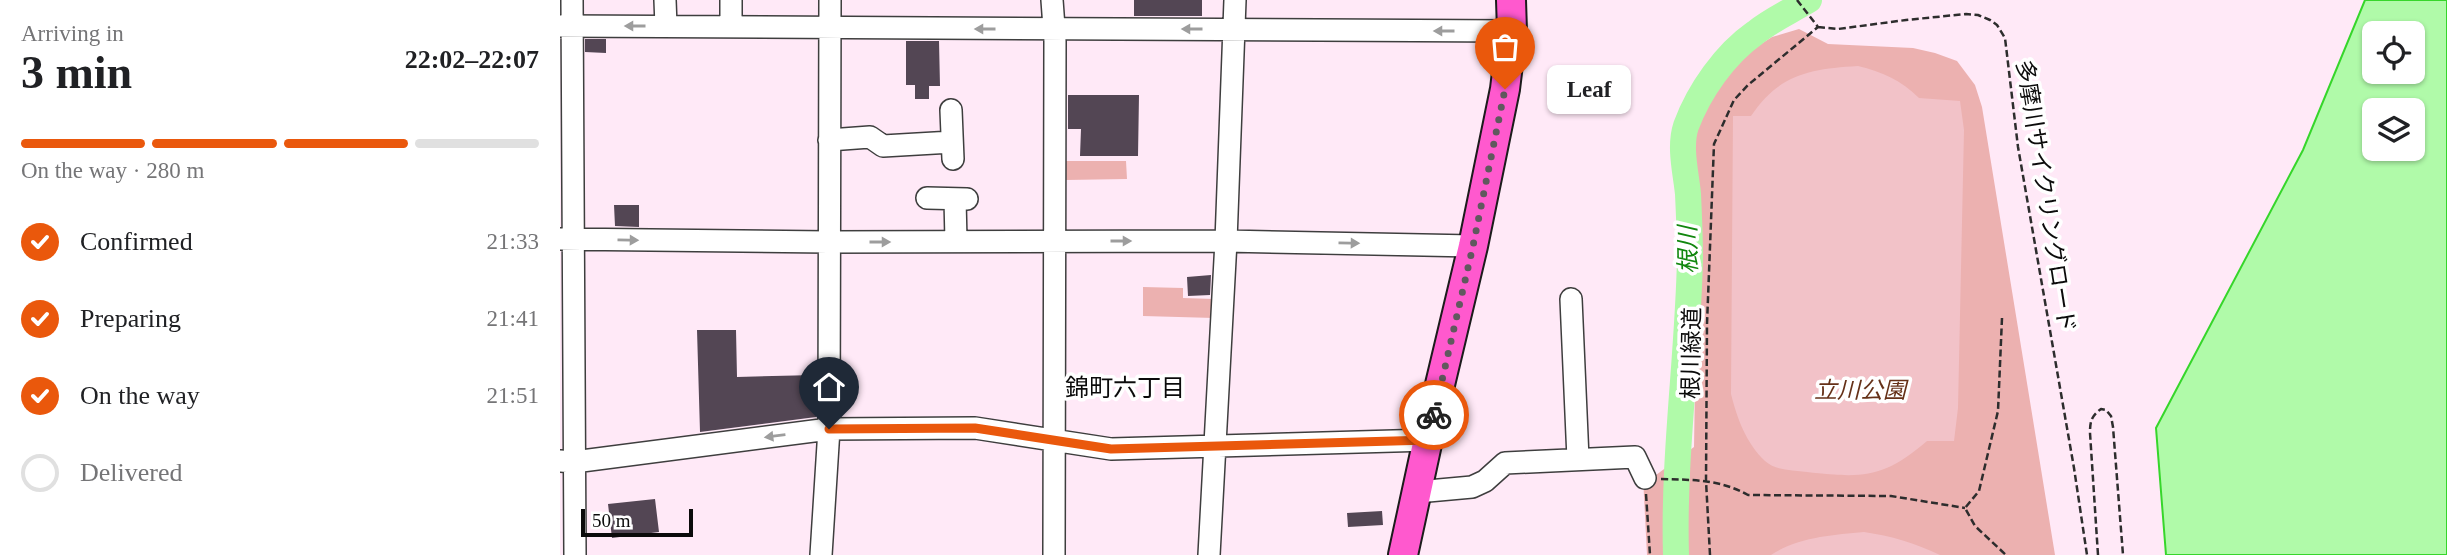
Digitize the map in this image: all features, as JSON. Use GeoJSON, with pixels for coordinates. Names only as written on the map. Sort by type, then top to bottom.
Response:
{"type":"FeatureCollection","features":[{"type":"Feature","properties":{"kind":"main road"},"geometry":{"type":"LineString","coordinates":[[1403,555],[1473,246],[1505,89],[1512,31],[1511,0]]}},
{"type":"Feature","properties":{"kind":"street"},"geometry":{"type":"LineString","coordinates":[[572,0],[566,26],[567,462],[575,555]]}},
{"type":"Feature","properties":{"kind":"street"},"geometry":{"type":"LineString","coordinates":[[666,0],[666,26]]}},
{"type":"Feature","properties":{"kind":"street"},"geometry":{"type":"LineString","coordinates":[[731,0],[731,27]]}},
{"type":"Feature","properties":{"kind":"street"},"geometry":{"type":"LineString","coordinates":[[821,555],[829,429],[830,0]]}},
{"type":"Feature","properties":{"kind":"street"},"geometry":{"type":"LineString","coordinates":[[1052,0],[1054,555]]}},
{"type":"Feature","properties":{"kind":"street"},"geometry":{"type":"LineString","coordinates":[[1209,555],[1226,241],[1235,0]]}},
{"type":"Feature","properties":{"kind":"street"},"geometry":{"type":"LineString","coordinates":[[566,26],[1512,31]]}},
{"type":"Feature","properties":{"kind":"street"},"geometry":{"type":"LineString","coordinates":[[829,140],[870,137],[883,146],[953,151],[951,110]]}},
{"type":"Feature","properties":{"kind":"street"},"geometry":{"type":"LineString","coordinates":[[928,198],[961,199],[956,241]]}},
{"type":"Feature","properties":{"kind":"street"},"geometry":{"type":"LineString","coordinates":[[566,239],[828,242],[1226,241],[1473,246]]}},
{"type":"Feature","properties":{"kind":"street"},"geometry":{"type":"LineString","coordinates":[[1571,299],[1578,459]]}},
{"type":"Feature","properties":{"kind":"street"},"geometry":{"type":"LineString","coordinates":[[567,462],[829,429],[975,428],[1111,449],[1213,447],[1431,433]]}},
{"type":"Feature","properties":{"kind":"street"},"geometry":{"type":"LineString","coordinates":[[1417,492],[1472,488],[1485,481],[1505,463],[1635,457],[1650,479]]}},
{"type":"Feature","properties":{"kind":"path"},"geometry":{"type":"LineString","coordinates":[[1797,0],[1818,27]]}},
{"type":"Feature","properties":{"kind":"path","name":"多摩川サイクリングロード"},"geometry":{"type":"LineString","coordinates":[[1818,27],[1838,29],[1966,14],[1990,20],[1997,25],[2005,38],[2018,147],[2087,555]]}},
{"type":"Feature","properties":{"kind":"path","name":"根川緑道"},"geometry":{"type":"LineString","coordinates":[[1710,555],[1706,481],[1707,311],[1713,144],[1734,100],[1748,85],[1818,27]]}},
{"type":"Feature","properties":{"kind":"path"},"geometry":{"type":"LineString","coordinates":[[1965,508],[1979,491],[1997,411],[2002,317]]}},
{"type":"Feature","properties":{"kind":"path"},"geometry":{"type":"LineString","coordinates":[[2098,555],[2090,433],[2091,420],[2101,409],[2111,416],[2113,427],[2123,555]]}},
{"type":"Feature","properties":{"kind":"path"},"geometry":{"type":"LineString","coordinates":[[1650,555],[1650,479],[1706,481],[1730,485],[1748,495],[1891,496],[1965,508]]}},
{"type":"Feature","properties":{"kind":"path"},"geometry":{"type":"LineString","coordinates":[[1965,508],[1975,526],[2006,555]]}},
{"type":"Feature","properties":{"kind":"green space","name":"立川公園"},"geometry":{"type":"Polygon","coordinates":[[[1799,29],[1828,44],[1913,48],[1935,53],[1957,61],[1975,85],[1982,107],[2055,555],[1647,555],[1643,477],[1656,475],[1694,447],[1697,267],[1692,153],[1700,115],[1719,82],[1739,58],[1772,37],[1799,29]]]}},
{"type":"Feature","properties":{"kind":"green space"},"geometry":{"type":"Polygon","coordinates":[[[1858,66],[1891,78],[1919,98],[1960,101],[1964,130],[1958,408],[1954,441],[1927,441],[1897,463],[1871,473],[1843,475],[1785,470],[1774,467],[1758,454],[1739,421],[1731,394],[1733,116],[1751,116],[1773,91],[1797,76],[1825,69],[1858,66]]]}},
{"type":"Feature","properties":{"kind":"green space"},"geometry":{"type":"Polygon","coordinates":[[[1065,161],[1126,161],[1127,179],[1066,180],[1065,161]]]}},
{"type":"Feature","properties":{"kind":"green space"},"geometry":{"type":"Polygon","coordinates":[[[1143,287],[1183,288],[1183,298],[1214,299],[1214,318],[1143,316],[1143,287]]]}},
{"type":"Feature","properties":{"kind":"green space"},"geometry":{"type":"Polygon","coordinates":[[[1864,532],[1903,540],[1940,555],[1771,555],[1804,541],[1864,532]]]}},
{"type":"Feature","properties":{"kind":"shaded area"},"geometry":{"type":"Polygon","coordinates":[[[2365,0],[2447,0],[2447,555],[2166,555],[2156,428],[2303,150],[2365,0]]]}},
{"type":"Feature","properties":{"kind":"building"},"geometry":{"type":"Polygon","coordinates":[[[1134,0],[1202,0],[1202,16],[1134,16],[1134,0]]]}},
{"type":"Feature","properties":{"kind":"building"},"geometry":{"type":"Polygon","coordinates":[[[585,39],[606,39],[606,53],[585,52],[585,39]]]}},
{"type":"Feature","properties":{"kind":"building"},"geometry":{"type":"Polygon","coordinates":[[[906,41],[939,41],[940,86],[929,86],[929,99],[915,99],[915,85],[906,85],[906,41]]]}},
{"type":"Feature","properties":{"kind":"building"},"geometry":{"type":"Polygon","coordinates":[[[1068,95],[1139,95],[1138,156],[1080,156],[1081,129],[1068,129],[1068,95]]]}},
{"type":"Feature","properties":{"kind":"building"},"geometry":{"type":"Polygon","coordinates":[[[614,205],[639,205],[639,227],[615,226],[614,205]]]}},
{"type":"Feature","properties":{"kind":"building"},"geometry":{"type":"Polygon","coordinates":[[[1211,275],[1210,295],[1188,296],[1187,277],[1211,275]]]}},
{"type":"Feature","properties":{"kind":"building"},"geometry":{"type":"Polygon","coordinates":[[[697,330],[736,330],[737,377],[816,375],[816,417],[700,432],[697,330]]]}},
{"type":"Feature","properties":{"kind":"building"},"geometry":{"type":"Polygon","coordinates":[[[655,499],[659,532],[612,538],[608,504],[655,499]]]}},
{"type":"Feature","properties":{"kind":"building"},"geometry":{"type":"Polygon","coordinates":[[[1382,511],[1383,525],[1348,527],[1347,513],[1382,511]]]}},
{"type":"Feature","properties":{"kind":"waterway","name":"根川"},"geometry":{"type":"LineString","coordinates":[[1676,555],[1677,481],[1690,258],[1684,134],[1691,113],[1706,87],[1733,51],[1761,28],[1809,0]]}},
{"type":"Feature","properties":{"kind":"way so far"},"geometry":{"type":"LineString","coordinates":[[1434,415],[1473,246],[1505,89]]}},
{"type":"Feature","properties":{"kind":"place","name":"Leaf"},"geometry":{"type":"Point","coordinates":[1505,89]}},
{"type":"Feature","properties":{"kind":"district","name":"錦町六丁目"},"geometry":{"type":"Point","coordinates":[1125,388]}},
{"type":"Feature","properties":{"kind":"route"},"geometry":{"type":"LineString","coordinates":[[829,429],[975,428],[1111,449],[1213,447],[1429,440],[1434,415]]}}]}
